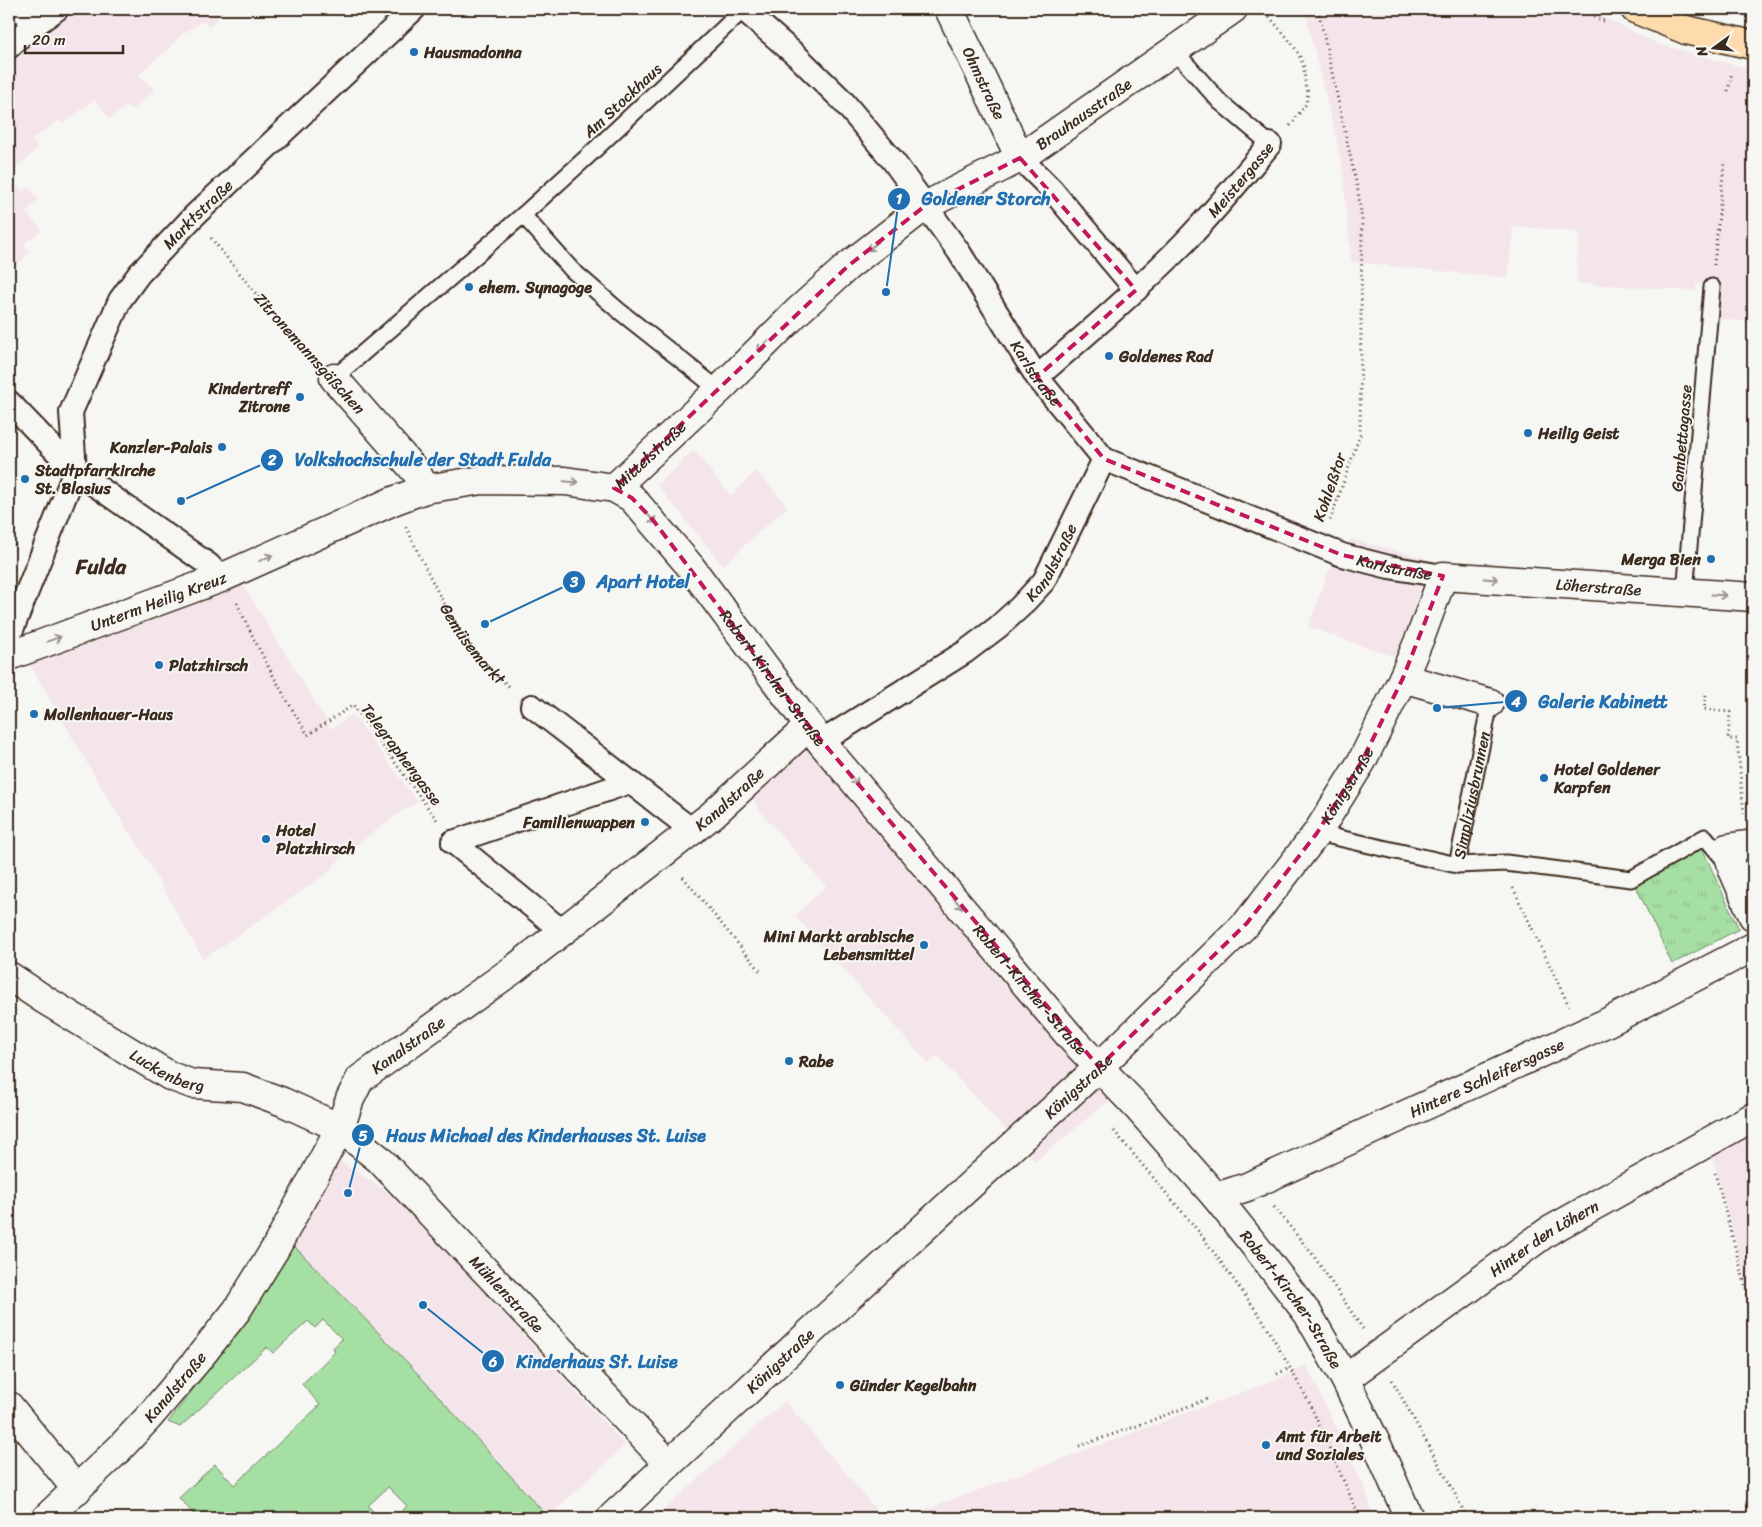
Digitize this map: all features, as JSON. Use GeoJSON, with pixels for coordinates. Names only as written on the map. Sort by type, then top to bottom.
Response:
{"type":"FeatureCollection","features":[{"type":"Feature","properties":{"kind":"main road"},"geometry":{"type":"LineString","coordinates":[[1635,9],[1686,30],[1753,45]]}},
{"type":"Feature","properties":{"kind":"street"},"geometry":{"type":"LineString","coordinates":[[9,47],[28,16],[57,9]]}},
{"type":"Feature","properties":{"kind":"street","name":"Marktstraße"},"geometry":{"type":"LineString","coordinates":[[75,471],[72,412],[120,300],[139,274],[194,216],[414,9]]}},
{"type":"Feature","properties":{"kind":"street","name":"Karlstraße"},"geometry":{"type":"LineString","coordinates":[[743,9],[798,56],[842,100],[894,162],[959,252],[1037,377],[1104,459],[1342,555],[1389,567],[1443,576]]}},
{"type":"Feature","properties":{"kind":"street","name":"Ohmstraße"},"geometry":{"type":"LineString","coordinates":[[949,9],[1020,158]]}},
{"type":"Feature","properties":{"kind":"street","name":"Brauhausstraße"},"geometry":{"type":"LineString","coordinates":[[925,206],[1020,158],[1233,9]]}},
{"type":"Feature","properties":{"kind":"street","name":"Meistergasse"},"geometry":{"type":"LineString","coordinates":[[1037,377],[1136,290],[1214,211],[1270,144]]}},
{"type":"Feature","properties":{"kind":"street"},"geometry":{"type":"LineString","coordinates":[[1020,158],[1052,190],[1136,290]]}},
{"type":"Feature","properties":{"kind":"street","name":"Mittelstraße"},"geometry":{"type":"LineString","coordinates":[[228,589],[393,501],[425,489],[482,480],[565,481],[614,488],[719,390],[798,311],[848,266],[925,206]]}},
{"type":"Feature","properties":{"kind":"street","name":"Zitronemannsgäßchen"},"geometry":{"type":"LineString","coordinates":[[334,378],[417,473],[425,489]]}},
{"type":"Feature","properties":{"kind":"street","name":"Unterm Heilig Kreuz"},"geometry":{"type":"LineString","coordinates":[[9,402],[75,471],[209,565],[228,589],[9,656]]}},
{"type":"Feature","properties":{"kind":"street","name":"Kanalstraße"},"geometry":{"type":"LineString","coordinates":[[46,1518],[119,1449],[149,1417],[237,1310],[275,1249],[340,1128],[350,1098],[360,1079],[514,969],[815,734],[965,652],[998,627],[1044,581],[1104,459]]}},
{"type":"Feature","properties":{"kind":"street"},"geometry":{"type":"LineString","coordinates":[[9,637],[75,471]]}},
{"type":"Feature","properties":{"kind":"street","name":"Robert-Kircher-Straße"},"geometry":{"type":"LineString","coordinates":[[614,488],[632,498],[690,566],[815,734],[1072,1039],[1138,1108],[1216,1197],[1308,1314],[1345,1379],[1378,1447],[1409,1518]]}},
{"type":"Feature","properties":{"kind":"street"},"geometry":{"type":"LineString","coordinates":[[22,552],[35,570]]}},
{"type":"Feature","properties":{"kind":"street","name":"Löherstraße"},"geometry":{"type":"LineString","coordinates":[[1443,576],[1753,597]]}},
{"type":"Feature","properties":{"kind":"street","name":"Königstraße"},"geometry":{"type":"LineString","coordinates":[[611,1518],[1100,1067],[1247,923],[1317,833],[1362,760],[1403,678],[1443,576]]}},
{"type":"Feature","properties":{"kind":"street","name":"Simpliziusbrunnen"},"geometry":{"type":"LineString","coordinates":[[1403,678],[1490,703]]}},
{"type":"Feature","properties":{"kind":"street"},"geometry":{"type":"LineString","coordinates":[[532,706],[692,830]]}},
{"type":"Feature","properties":{"kind":"street"},"geometry":{"type":"LineString","coordinates":[[453,842],[630,782]]}},
{"type":"Feature","properties":{"kind":"street"},"geometry":{"type":"LineString","coordinates":[[453,842],[562,931]]}},
{"type":"Feature","properties":{"kind":"street"},"geometry":{"type":"LineString","coordinates":[[1740,852],[1753,916]]}},
{"type":"Feature","properties":{"kind":"street","name":"Hintere Schleifersgasse"},"geometry":{"type":"LineString","coordinates":[[1216,1197],[1247,1187],[1582,1034],[1753,947]]}},
{"type":"Feature","properties":{"kind":"street","name":"Luckenberg"},"geometry":{"type":"LineString","coordinates":[[9,976],[170,1076],[192,1084],[243,1087],[283,1102],[340,1128]]}},
{"type":"Feature","properties":{"kind":"street","name":"Hinter den Löhern"},"geometry":{"type":"LineString","coordinates":[[1345,1379],[1547,1232],[1753,1117]]}},
{"type":"Feature","properties":{"kind":"street","name":"Mühlenstraße"},"geometry":{"type":"LineString","coordinates":[[340,1128],[379,1159],[669,1464]]}},
{"type":"Feature","properties":{"kind":"street"},"geometry":{"type":"LineString","coordinates":[[9,1406],[77,1490]]}},
{"type":"Feature","properties":{"kind":"lane","name":"Am Stockhaus"},"geometry":{"type":"LineString","coordinates":[[334,378],[523,215],[743,9]]}},
{"type":"Feature","properties":{"kind":"lane","name":"Meistergasse"},"geometry":{"type":"LineString","coordinates":[[1174,50],[1220,102],[1270,144]]}},
{"type":"Feature","properties":{"kind":"lane"},"geometry":{"type":"LineString","coordinates":[[523,215],[572,270],[618,310],[719,390]]}},
{"type":"Feature","properties":{"kind":"lane","name":"Gambettagasse"},"geometry":{"type":"LineString","coordinates":[[1685,592],[1712,287]]}},
{"type":"Feature","properties":{"kind":"lane","name":"Simpliziusbrunnen"},"geometry":{"type":"LineString","coordinates":[[1317,833],[1457,865],[1490,703]]}},
{"type":"Feature","properties":{"kind":"lane"},"geometry":{"type":"LineString","coordinates":[[1457,865],[1502,863],[1631,879],[1705,837],[1740,852]]}},
{"type":"Feature","properties":{"kind":"path","name":"Kohleßtor"},"geometry":{"type":"LineString","coordinates":[[1318,9],[1358,191],[1362,220],[1360,435],[1321,547]]}},
{"type":"Feature","properties":{"kind":"path"},"geometry":{"type":"LineString","coordinates":[[1581,9],[1602,21]]}},
{"type":"Feature","properties":{"kind":"path"},"geometry":{"type":"LineString","coordinates":[[1266,13],[1298,53],[1303,64],[1304,84],[1308,92],[1306,104],[1289,128],[1270,144]]}},
{"type":"Feature","properties":{"kind":"path"},"geometry":{"type":"LineString","coordinates":[[1728,91],[1733,69]]}},
{"type":"Feature","properties":{"kind":"path"},"geometry":{"type":"LineString","coordinates":[[1714,266],[1724,164]]}},
{"type":"Feature","properties":{"kind":"path","name":"Zitronemannsgäßchen"},"geometry":{"type":"LineString","coordinates":[[194,216],[273,315],[334,378]]}},
{"type":"Feature","properties":{"kind":"path","name":"Gemüsemarkt"},"geometry":{"type":"LineString","coordinates":[[404,522],[438,593],[460,632],[500,679],[532,706]]}},
{"type":"Feature","properties":{"kind":"path","name":"Telegraphengasse"},"geometry":{"type":"LineString","coordinates":[[228,589],[279,688],[308,735],[353,706],[453,842]]}},
{"type":"Feature","properties":{"kind":"path"},"geometry":{"type":"LineString","coordinates":[[1706,695],[1704,709],[1730,712],[1728,739],[1737,739],[1740,852]]}},
{"type":"Feature","properties":{"kind":"path"},"geometry":{"type":"LineString","coordinates":[[1502,863],[1582,1034]]}},
{"type":"Feature","properties":{"kind":"path"},"geometry":{"type":"LineString","coordinates":[[681,874],[762,973]]}},
{"type":"Feature","properties":{"kind":"path"},"geometry":{"type":"LineString","coordinates":[[1112,1129],[1199,1232],[1263,1320],[1309,1402],[1360,1518]]}},
{"type":"Feature","properties":{"kind":"path"},"geometry":{"type":"LineString","coordinates":[[1707,1144],[1753,1314]]}},
{"type":"Feature","properties":{"kind":"path"},"geometry":{"type":"LineString","coordinates":[[1277,1374],[1290,1368]]}},
{"type":"Feature","properties":{"kind":"path"},"geometry":{"type":"LineString","coordinates":[[1078,1446],[1207,1399]]}},
{"type":"Feature","properties":{"kind":"highlighted area"},"geometry":{"type":"Polygon","coordinates":[[[1020,158],[1136,290],[1037,377],[1104,459],[1342,555],[1443,576],[1403,678],[1362,761],[1317,833],[1247,923],[1099,1067],[809,726],[653,520],[632,498],[614,488],[848,266],[925,206],[1020,158]]]}},
{"type":"Feature","properties":{"kind":"shaded area"},"geometry":{"type":"Polygon","coordinates":[[[72,9],[227,9],[209,27],[203,21],[180,36],[167,51],[153,61],[139,75],[155,90],[131,111],[127,106],[110,119],[94,100],[63,124],[59,120],[31,140],[38,148],[9,172],[9,63],[72,9]]]}},
{"type":"Feature","properties":{"kind":"shaded area"},"geometry":{"type":"Polygon","coordinates":[[[1304,9],[1586,9],[1659,44],[1753,70],[1753,322],[1719,319],[1720,288],[1697,284],[1695,291],[1576,283],[1579,232],[1513,226],[1508,278],[1351,262],[1342,163],[1304,9]]]}},
{"type":"Feature","properties":{"kind":"shaded area"},"geometry":{"type":"Polygon","coordinates":[[[9,177],[23,191],[27,187],[39,199],[25,212],[42,230],[24,244],[30,252],[9,272],[9,177]]]}},
{"type":"Feature","properties":{"kind":"shaded area"},"geometry":{"type":"Polygon","coordinates":[[[692,452],[696,453],[731,496],[756,471],[788,507],[723,566],[657,485],[692,452]]]}},
{"type":"Feature","properties":{"kind":"shaded area"},"geometry":{"type":"Polygon","coordinates":[[[1351,539],[1429,559],[1398,658],[1308,627],[1328,573],[1351,539]]]}},
{"type":"Feature","properties":{"kind":"shaded area"},"geometry":{"type":"Polygon","coordinates":[[[241,581],[331,729],[353,714],[418,802],[349,850],[325,875],[203,959],[132,834],[130,834],[106,795],[29,663],[241,581]]]}},
{"type":"Feature","properties":{"kind":"shaded area"},"geometry":{"type":"Polygon","coordinates":[[[804,746],[1110,1100],[1035,1161],[938,1055],[929,1064],[795,916],[826,886],[760,811],[751,795],[804,746]]]}},
{"type":"Feature","properties":{"kind":"shaded area"},"geometry":{"type":"Polygon","coordinates":[[[1753,1126],[1753,1309],[1711,1150],[1753,1126]]]}},
{"type":"Feature","properties":{"kind":"shaded area"},"geometry":{"type":"Polygon","coordinates":[[[338,1160],[398,1199],[625,1445],[548,1517],[408,1363],[294,1246],[338,1160]]]}},
{"type":"Feature","properties":{"kind":"shaded area"},"geometry":{"type":"Polygon","coordinates":[[[1306,1365],[1365,1488],[1374,1518],[902,1518],[1279,1379],[1306,1365]]]}},
{"type":"Feature","properties":{"kind":"shaded area"},"geometry":{"type":"Polygon","coordinates":[[[785,1401],[883,1518],[655,1518],[785,1401]]]}},
{"type":"Feature","properties":{"kind":"green space"},"geometry":{"type":"Polygon","coordinates":[[[1701,846],[1739,929],[1672,964],[1634,882],[1701,846]]]}},
{"type":"Feature","properties":{"kind":"green space"},"geometry":{"type":"Polygon","coordinates":[[[294,1246],[408,1363],[548,1517],[395,1518],[407,1506],[388,1487],[368,1506],[380,1518],[197,1518],[179,1498],[215,1464],[234,1485],[320,1405],[302,1384],[335,1352],[333,1348],[342,1339],[323,1320],[315,1328],[308,1321],[273,1353],[267,1347],[180,1427],[168,1422],[248,1318],[294,1246]]]}},
{"type":"Feature","properties":{"kind":"place","name":"Hausmadonna"},"geometry":{"type":"Point","coordinates":[414,52]}},
{"type":"Feature","properties":{"kind":"place","name":"ehem. Synagoge"},"geometry":{"type":"Point","coordinates":[469,287]}},
{"type":"Feature","properties":{"kind":"place","name":"Goldener Storch"},"geometry":{"type":"Point","coordinates":[886,292]}},
{"type":"Feature","properties":{"kind":"place","name":"Goldenes Rad"},"geometry":{"type":"Point","coordinates":[1109,356]}},
{"type":"Feature","properties":{"kind":"place","name":"Kindertreff Zitrone"},"geometry":{"type":"Point","coordinates":[300,397]}},
{"type":"Feature","properties":{"kind":"place","name":"Heilig Geist"},"geometry":{"type":"Point","coordinates":[1528,433]}},
{"type":"Feature","properties":{"kind":"place","name":"Kanzler-Palais"},"geometry":{"type":"Point","coordinates":[222,447]}},
{"type":"Feature","properties":{"kind":"place","name":"Stadtpfarrkirche St. Blasius"},"geometry":{"type":"Point","coordinates":[25,479]}},
{"type":"Feature","properties":{"kind":"place","name":"Volkshochschule der Stadt Fulda"},"geometry":{"type":"Point","coordinates":[181,501]}},
{"type":"Feature","properties":{"kind":"place","name":"Merga Bien"},"geometry":{"type":"Point","coordinates":[1711,559]}},
{"type":"Feature","properties":{"kind":"place","name":"Apart Hotel"},"geometry":{"type":"Point","coordinates":[485,624]}},
{"type":"Feature","properties":{"kind":"place","name":"Platzhirsch"},"geometry":{"type":"Point","coordinates":[159,665]}},
{"type":"Feature","properties":{"kind":"place","name":"Galerie Kabinett"},"geometry":{"type":"Point","coordinates":[1437,708]}},
{"type":"Feature","properties":{"kind":"place","name":"Mollenhauer-Haus"},"geometry":{"type":"Point","coordinates":[34,714]}},
{"type":"Feature","properties":{"kind":"place","name":"Hotel Goldener Karpfen"},"geometry":{"type":"Point","coordinates":[1544,778]}},
{"type":"Feature","properties":{"kind":"place","name":"Familienwappen"},"geometry":{"type":"Point","coordinates":[645,822]}},
{"type":"Feature","properties":{"kind":"place","name":"Hotel Platzhirsch"},"geometry":{"type":"Point","coordinates":[266,839]}},
{"type":"Feature","properties":{"kind":"place","name":"Mini Markt arabische Lebensmittel"},"geometry":{"type":"Point","coordinates":[924,945]}},
{"type":"Feature","properties":{"kind":"place","name":"Rabe"},"geometry":{"type":"Point","coordinates":[789,1061]}},
{"type":"Feature","properties":{"kind":"place","name":"Haus Michael des Kinderhauses St. Luise"},"geometry":{"type":"Point","coordinates":[348,1193]}},
{"type":"Feature","properties":{"kind":"place","name":"Kinderhaus St. Luise"},"geometry":{"type":"Point","coordinates":[423,1305]}},
{"type":"Feature","properties":{"kind":"place","name":"Günder Kegelbahn"},"geometry":{"type":"Point","coordinates":[840,1385]}},
{"type":"Feature","properties":{"kind":"place","name":"Amt für Arbeit und Soziales"},"geometry":{"type":"Point","coordinates":[1266,1445]}},
{"type":"Feature","properties":{"kind":"district","name":"Fulda"},"geometry":{"type":"Point","coordinates":[101,567]}}]}
